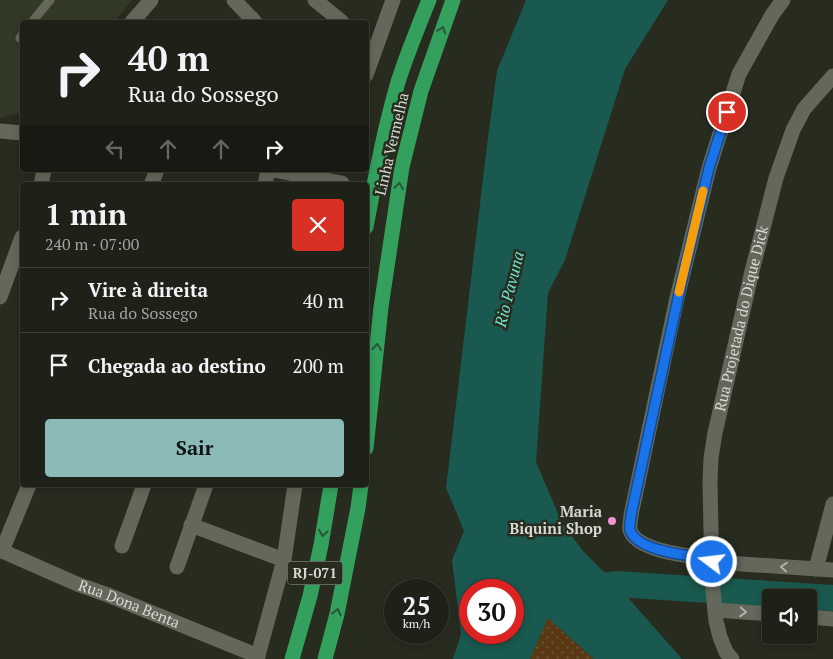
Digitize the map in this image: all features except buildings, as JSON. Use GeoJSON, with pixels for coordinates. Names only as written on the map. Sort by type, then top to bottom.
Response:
{"type":"FeatureCollection","features":[{"type":"Feature","properties":{"kind":"highway","name":"Linha Vermelha"},"geometry":{"type":"LineString","coordinates":[[369,210],[392,103],[410,46],[429,0]]}},
{"type":"Feature","properties":{"kind":"highway","name":"Linha Vermelha"},"geometry":{"type":"LineString","coordinates":[[369,422],[382,307],[402,167],[421,91],[453,0]]}},
{"type":"Feature","properties":{"kind":"highway","name":"RJ-071"},"geometry":{"type":"LineString","coordinates":[[292,659],[310,596],[321,546],[330,487]]}},
{"type":"Feature","properties":{"kind":"highway","name":"RJ-071"},"geometry":{"type":"LineString","coordinates":[[325,659],[337,614],[362,487]]}},
{"type":"Feature","properties":{"kind":"street"},"geometry":{"type":"LineString","coordinates":[[134,20],[151,0]]}},
{"type":"Feature","properties":{"kind":"street"},"geometry":{"type":"LineString","coordinates":[[234,0],[253,20]]}},
{"type":"Feature","properties":{"kind":"street"},"geometry":{"type":"LineString","coordinates":[[315,0],[340,20]]}},
{"type":"Feature","properties":{"kind":"street"},"geometry":{"type":"LineString","coordinates":[[371,47],[393,0]]}},
{"type":"Feature","properties":{"kind":"street"},"geometry":{"type":"LineString","coordinates":[[784,0],[772,15],[739,74],[709,168],[675,308],[631,515],[630,530],[634,537],[649,547],[712,560],[833,570]]}},
{"type":"Feature","properties":{"kind":"street","name":"Rua Projetada do Dique Dick"},"geometry":{"type":"LineString","coordinates":[[732,659],[726,652],[720,637],[714,605],[711,458],[715,433],[754,262],[776,178],[793,130],[804,109],[833,76]]}},
{"type":"Feature","properties":{"kind":"street"},"geometry":{"type":"LineString","coordinates":[[0,131],[20,133]]}},
{"type":"Feature","properties":{"kind":"street"},"geometry":{"type":"LineString","coordinates":[[287,172],[342,180]]}},
{"type":"Feature","properties":{"kind":"street"},"geometry":{"type":"LineString","coordinates":[[0,297],[20,242]]}},
{"type":"Feature","properties":{"kind":"street"},"geometry":{"type":"LineString","coordinates":[[1,551],[28,487]]}},
{"type":"Feature","properties":{"kind":"street"},"geometry":{"type":"LineString","coordinates":[[122,546],[143,487]]}},
{"type":"Feature","properties":{"kind":"street"},"geometry":{"type":"LineString","coordinates":[[177,567],[205,487]]}},
{"type":"Feature","properties":{"kind":"street"},"geometry":{"type":"LineString","coordinates":[[257,658],[284,560],[295,487]]}},
{"type":"Feature","properties":{"kind":"street"},"geometry":{"type":"LineString","coordinates":[[816,569],[833,504]]}},
{"type":"Feature","properties":{"kind":"street"},"geometry":{"type":"LineString","coordinates":[[192,525],[284,560]]}},
{"type":"Feature","properties":{"kind":"street","name":"Rua Dona Benta"},"geometry":{"type":"LineString","coordinates":[[1,551],[257,658]]}},
{"type":"Feature","properties":{"kind":"street"},"geometry":{"type":"LineString","coordinates":[[714,605],[762,613]]}},
{"type":"Feature","properties":{"kind":"street"},"geometry":{"type":"LineString","coordinates":[[817,618],[833,619]]}},
{"type":"Feature","properties":{"kind":"lane"},"geometry":{"type":"LineString","coordinates":[[34,20],[50,0]]}},
{"type":"Feature","properties":{"kind":"shaded area"},"geometry":{"type":"Polygon","coordinates":[[[0,0],[132,0],[116,20],[20,20],[20,113],[0,118],[0,0]]]}},
{"type":"Feature","properties":{"kind":"shaded area"},"geometry":{"type":"Polygon","coordinates":[[[547,617],[594,659],[530,659],[547,617]]]}},
{"type":"Feature","properties":{"kind":"water","name":"Rio Pavuna"},"geometry":{"type":"Polygon","coordinates":[[[526,0],[668,0],[625,69],[565,260],[548,293],[536,462],[562,523],[583,551],[616,584],[682,659],[594,659],[548,618],[530,659],[453,659],[459,640],[459,644],[524,644],[524,579],[459,579],[459,618],[452,560],[464,531],[446,488],[497,71],[526,0]]]}},
{"type":"Feature","properties":{"kind":"waterway"},"geometry":{"type":"LineString","coordinates":[[582,589],[616,584],[833,598]]}},
{"type":"Feature","properties":{"kind":"slow traffic"},"geometry":{"type":"LineString","coordinates":[[679,292],[703,191]]}},
{"type":"Feature","properties":{"kind":"place","name":"Maria Biquini Shop"},"geometry":{"type":"Point","coordinates":[612,521]}},
{"type":"Feature","properties":{"kind":"route"},"geometry":{"type":"LineString","coordinates":[[712,562],[712,559],[649,547],[634,537],[630,530],[631,515],[641,466],[678,298],[709,168],[727,112]]}}]}
